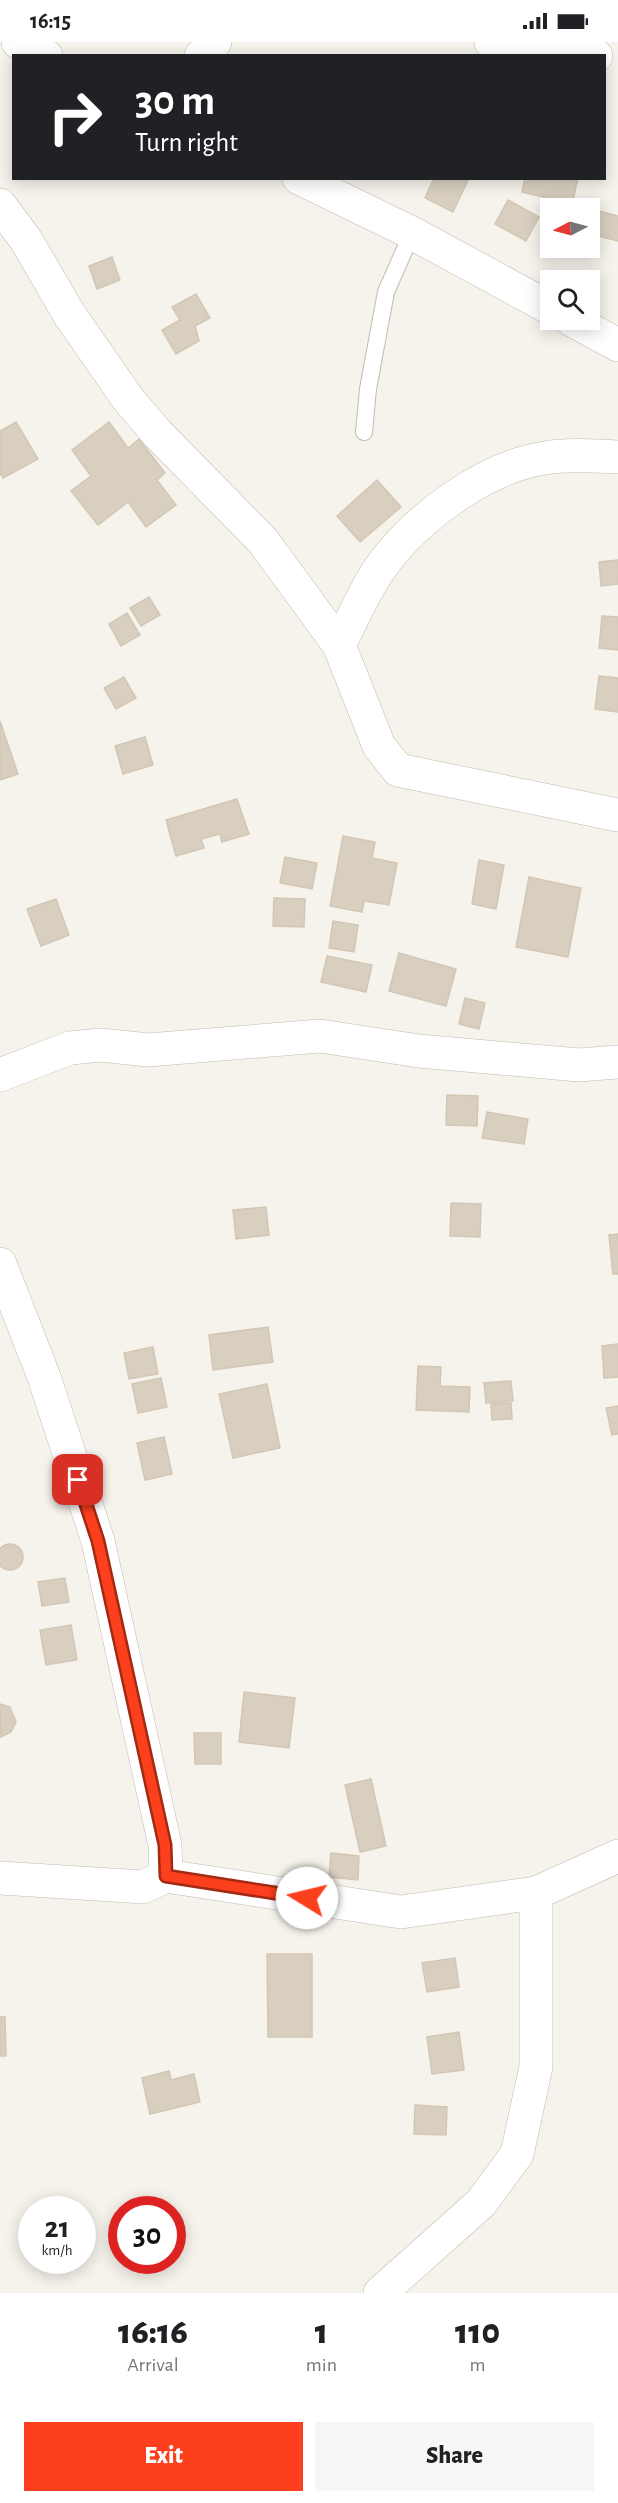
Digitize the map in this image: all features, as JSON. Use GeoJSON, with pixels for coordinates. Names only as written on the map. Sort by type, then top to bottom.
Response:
{"type":"FeatureCollection","features":[{"type":"Feature","properties":{"kind":"street"},"geometry":{"type":"LineString","coordinates":[[18,42],[42,54]]}},
{"type":"Feature","properties":{"kind":"street"},"geometry":{"type":"LineString","coordinates":[[203,54],[215,42]]}},
{"type":"Feature","properties":{"kind":"street"},"geometry":{"type":"LineString","coordinates":[[491,42],[581,54]]}},
{"type":"Feature","properties":{"kind":"street"},"geometry":{"type":"LineString","coordinates":[[303,180],[412,233],[540,303]]}},
{"type":"Feature","properties":{"kind":"street"},"geometry":{"type":"LineString","coordinates":[[0,205],[26,240],[69,314],[128,399],[158,434],[263,541],[339,645],[379,746],[398,770],[618,815]]}},
{"type":"Feature","properties":{"kind":"street"},"geometry":{"type":"LineString","coordinates":[[590,330],[618,345]]}},
{"type":"Feature","properties":{"kind":"street"},"geometry":{"type":"LineString","coordinates":[[339,645],[381,567],[409,532],[456,496],[516,465],[546,458],[618,458]]}},
{"type":"Feature","properties":{"kind":"street"},"geometry":{"type":"LineString","coordinates":[[0,1075],[70,1048],[101,1045],[148,1050],[320,1036],[430,1052],[579,1065],[618,1062]]}},
{"type":"Feature","properties":{"kind":"street"},"geometry":{"type":"LineString","coordinates":[[0,1264],[44,1377],[98,1541],[165,1845],[166,1876]]}},
{"type":"Feature","properties":{"kind":"street"},"geometry":{"type":"LineString","coordinates":[[0,1878],[143,1887],[166,1876],[401,1912],[536,1893],[618,1856]]}},
{"type":"Feature","properties":{"kind":"street"},"geometry":{"type":"LineString","coordinates":[[380,2293],[481,2203],[517,2154],[536,2067],[536,1893]]}},
{"type":"Feature","properties":{"kind":"lane"},"geometry":{"type":"LineString","coordinates":[[364,432],[368,389],[386,292],[412,233]]}},
{"type":"Feature","properties":{"kind":"building"},"geometry":{"type":"Polygon","coordinates":[[[433,180],[468,180],[453,212],[425,198],[433,180]]]}},
{"type":"Feature","properties":{"kind":"building"},"geometry":{"type":"Polygon","coordinates":[[[525,180],[578,180],[573,198],[547,198],[522,192],[525,180]]]}},
{"type":"Feature","properties":{"kind":"building"},"geometry":{"type":"Polygon","coordinates":[[[508,200],[539,217],[526,241],[495,224],[508,200]]]}},
{"type":"Feature","properties":{"kind":"building"},"geometry":{"type":"Polygon","coordinates":[[[600,211],[618,216],[618,241],[600,236],[600,211]]]}},
{"type":"Feature","properties":{"kind":"building"},"geometry":{"type":"Polygon","coordinates":[[[112,257],[120,280],[97,289],[89,266],[112,257]]]}},
{"type":"Feature","properties":{"kind":"building"},"geometry":{"type":"Polygon","coordinates":[[[196,294],[210,318],[195,326],[199,341],[176,354],[162,330],[180,320],[172,307],[196,294]]]}},
{"type":"Feature","properties":{"kind":"building"},"geometry":{"type":"Polygon","coordinates":[[[16,422],[38,459],[3,478],[0,473],[0,431],[16,422]]]}},
{"type":"Feature","properties":{"kind":"building"},"geometry":{"type":"Polygon","coordinates":[[[109,422],[128,448],[139,439],[165,473],[157,480],[176,505],[146,527],[128,502],[98,525],[71,491],[91,476],[72,450],[109,422]]]}},
{"type":"Feature","properties":{"kind":"building"},"geometry":{"type":"Polygon","coordinates":[[[377,480],[401,507],[360,542],[337,516],[377,480]]]}},
{"type":"Feature","properties":{"kind":"building"},"geometry":{"type":"Polygon","coordinates":[[[618,560],[618,584],[601,586],[599,562],[618,560]]]}},
{"type":"Feature","properties":{"kind":"building"},"geometry":{"type":"Polygon","coordinates":[[[149,597],[160,615],[141,626],[130,608],[149,597]]]}},
{"type":"Feature","properties":{"kind":"building"},"geometry":{"type":"Polygon","coordinates":[[[127,613],[140,635],[121,646],[109,624],[127,613]]]}},
{"type":"Feature","properties":{"kind":"building"},"geometry":{"type":"Polygon","coordinates":[[[602,616],[618,617],[618,650],[599,648],[602,616]]]}},
{"type":"Feature","properties":{"kind":"building"},"geometry":{"type":"Polygon","coordinates":[[[599,676],[618,678],[618,712],[595,709],[599,676]]]}},
{"type":"Feature","properties":{"kind":"building"},"geometry":{"type":"Polygon","coordinates":[[[124,677],[136,698],[116,709],[104,688],[124,677]]]}},
{"type":"Feature","properties":{"kind":"building"},"geometry":{"type":"Polygon","coordinates":[[[0,721],[18,774],[0,780],[0,721]]]}},
{"type":"Feature","properties":{"kind":"building"},"geometry":{"type":"Polygon","coordinates":[[[145,737],[153,765],[123,774],[115,746],[145,737]]]}},
{"type":"Feature","properties":{"kind":"building"},"geometry":{"type":"Polygon","coordinates":[[[237,799],[249,834],[222,842],[220,834],[201,839],[204,848],[176,856],[166,820],[237,799]]]}},
{"type":"Feature","properties":{"kind":"building"},"geometry":{"type":"Polygon","coordinates":[[[343,836],[375,842],[372,858],[397,863],[389,905],[364,901],[362,912],[330,906],[343,836]]]}},
{"type":"Feature","properties":{"kind":"building"},"geometry":{"type":"Polygon","coordinates":[[[285,857],[317,863],[312,889],[280,883],[285,857]]]}},
{"type":"Feature","properties":{"kind":"building"},"geometry":{"type":"Polygon","coordinates":[[[479,860],[504,865],[496,909],[472,904],[479,860]]]}},
{"type":"Feature","properties":{"kind":"building"},"geometry":{"type":"Polygon","coordinates":[[[529,877],[581,888],[568,957],[516,947],[529,877]]]}},
{"type":"Feature","properties":{"kind":"building"},"geometry":{"type":"Polygon","coordinates":[[[274,898],[305,899],[304,927],[273,926],[274,898]]]}},
{"type":"Feature","properties":{"kind":"building"},"geometry":{"type":"Polygon","coordinates":[[[56,899],[69,935],[41,946],[27,909],[56,899]]]}},
{"type":"Feature","properties":{"kind":"building"},"geometry":{"type":"Polygon","coordinates":[[[333,921],[358,925],[354,952],[329,948],[333,921]]]}},
{"type":"Feature","properties":{"kind":"building"},"geometry":{"type":"Polygon","coordinates":[[[399,953],[456,969],[446,1006],[389,991],[399,953]]]}},
{"type":"Feature","properties":{"kind":"building"},"geometry":{"type":"Polygon","coordinates":[[[327,956],[372,965],[366,992],[321,982],[327,956]]]}},
{"type":"Feature","properties":{"kind":"building"},"geometry":{"type":"Polygon","coordinates":[[[465,998],[485,1003],[479,1029],[459,1024],[465,998]]]}},
{"type":"Feature","properties":{"kind":"building"},"geometry":{"type":"Polygon","coordinates":[[[447,1095],[478,1096],[477,1126],[446,1125],[447,1095]]]}},
{"type":"Feature","properties":{"kind":"building"},"geometry":{"type":"Polygon","coordinates":[[[487,1112],[528,1119],[524,1144],[482,1138],[487,1112]]]}},
{"type":"Feature","properties":{"kind":"building"},"geometry":{"type":"Polygon","coordinates":[[[451,1203],[481,1204],[480,1237],[450,1236],[451,1203]]]}},
{"type":"Feature","properties":{"kind":"building"},"geometry":{"type":"Polygon","coordinates":[[[266,1207],[269,1235],[236,1239],[233,1210],[266,1207]]]}},
{"type":"Feature","properties":{"kind":"building"},"geometry":{"type":"Polygon","coordinates":[[[618,1234],[618,1274],[613,1274],[609,1235],[618,1234]]]}},
{"type":"Feature","properties":{"kind":"building"},"geometry":{"type":"Polygon","coordinates":[[[268,1327],[273,1362],[213,1370],[209,1335],[268,1327]]]}},
{"type":"Feature","properties":{"kind":"building"},"geometry":{"type":"Polygon","coordinates":[[[618,1344],[618,1377],[604,1378],[602,1346],[618,1344]]]}},
{"type":"Feature","properties":{"kind":"building"},"geometry":{"type":"Polygon","coordinates":[[[153,1347],[158,1374],[129,1379],[124,1353],[153,1347]]]}},
{"type":"Feature","properties":{"kind":"building"},"geometry":{"type":"Polygon","coordinates":[[[418,1366],[441,1367],[440,1386],[470,1387],[469,1412],[416,1410],[418,1366]]]}},
{"type":"Feature","properties":{"kind":"building"},"geometry":{"type":"Polygon","coordinates":[[[161,1378],[167,1407],[138,1413],[132,1384],[161,1378]]]}},
{"type":"Feature","properties":{"kind":"building"},"geometry":{"type":"Polygon","coordinates":[[[511,1381],[513,1401],[486,1403],[484,1383],[511,1381]]]}},
{"type":"Feature","properties":{"kind":"building"},"geometry":{"type":"Polygon","coordinates":[[[267,1384],[280,1448],[233,1458],[219,1394],[267,1384]]]}},
{"type":"Feature","properties":{"kind":"building"},"geometry":{"type":"Polygon","coordinates":[[[511,1403],[512,1419],[492,1420],[491,1404],[511,1403]]]}},
{"type":"Feature","properties":{"kind":"building"},"geometry":{"type":"Polygon","coordinates":[[[618,1406],[618,1434],[612,1435],[606,1408],[618,1406]]]}},
{"type":"Feature","properties":{"kind":"building"},"geometry":{"type":"Polygon","coordinates":[[[164,1437],[172,1474],[145,1480],[137,1443],[164,1437]]]}},
{"type":"Feature","properties":{"kind":"building"},"geometry":{"type":"Polygon","coordinates":[[[5,1545],[15,1545],[22,1552],[22,1562],[15,1569],[5,1569],[-1,1563],[-1,1551],[5,1545]]]}},
{"type":"Feature","properties":{"kind":"building"},"geometry":{"type":"Polygon","coordinates":[[[65,1578],[69,1602],[42,1606],[38,1582],[65,1578]]]}},
{"type":"Feature","properties":{"kind":"building"},"geometry":{"type":"Polygon","coordinates":[[[71,1625],[77,1660],[46,1665],[40,1630],[71,1625]]]}},
{"type":"Feature","properties":{"kind":"building"},"geometry":{"type":"Polygon","coordinates":[[[244,1692],[295,1698],[289,1748],[239,1742],[244,1692]]]}},
{"type":"Feature","properties":{"kind":"building"},"geometry":{"type":"Polygon","coordinates":[[[0,1704],[10,1707],[16,1722],[11,1732],[1,1737],[0,1704]]]}},
{"type":"Feature","properties":{"kind":"building"},"geometry":{"type":"Polygon","coordinates":[[[194,1733],[221,1733],[221,1764],[195,1764],[194,1733]]]}},
{"type":"Feature","properties":{"kind":"building"},"geometry":{"type":"Polygon","coordinates":[[[371,1779],[386,1846],[360,1852],[345,1785],[371,1779]]]}},
{"type":"Feature","properties":{"kind":"building"},"geometry":{"type":"Polygon","coordinates":[[[331,1853],[359,1856],[358,1880],[329,1877],[331,1853]]]}},
{"type":"Feature","properties":{"kind":"building"},"geometry":{"type":"Polygon","coordinates":[[[267,1954],[312,1954],[312,2037],[268,2037],[267,1954]]]}},
{"type":"Feature","properties":{"kind":"building"},"geometry":{"type":"Polygon","coordinates":[[[455,1958],[459,1987],[427,1992],[422,1963],[455,1958]]]}},
{"type":"Feature","properties":{"kind":"building"},"geometry":{"type":"Polygon","coordinates":[[[0,2017],[5,2017],[6,2056],[0,2056],[0,2017]]]}},
{"type":"Feature","properties":{"kind":"building"},"geometry":{"type":"Polygon","coordinates":[[[459,2032],[464,2070],[432,2074],[427,2037],[459,2032]]]}},
{"type":"Feature","properties":{"kind":"building"},"geometry":{"type":"Polygon","coordinates":[[[169,2071],[171,2080],[194,2074],[200,2102],[150,2114],[142,2078],[169,2071]]]}},
{"type":"Feature","properties":{"kind":"building"},"geometry":{"type":"Polygon","coordinates":[[[415,2105],[447,2107],[446,2135],[414,2134],[415,2105]]]}},
{"type":"Feature","properties":{"kind":"route"},"geometry":{"type":"LineString","coordinates":[[78,1480],[98,1541],[165,1845],[166,1876],[307,1898]]}}]}
